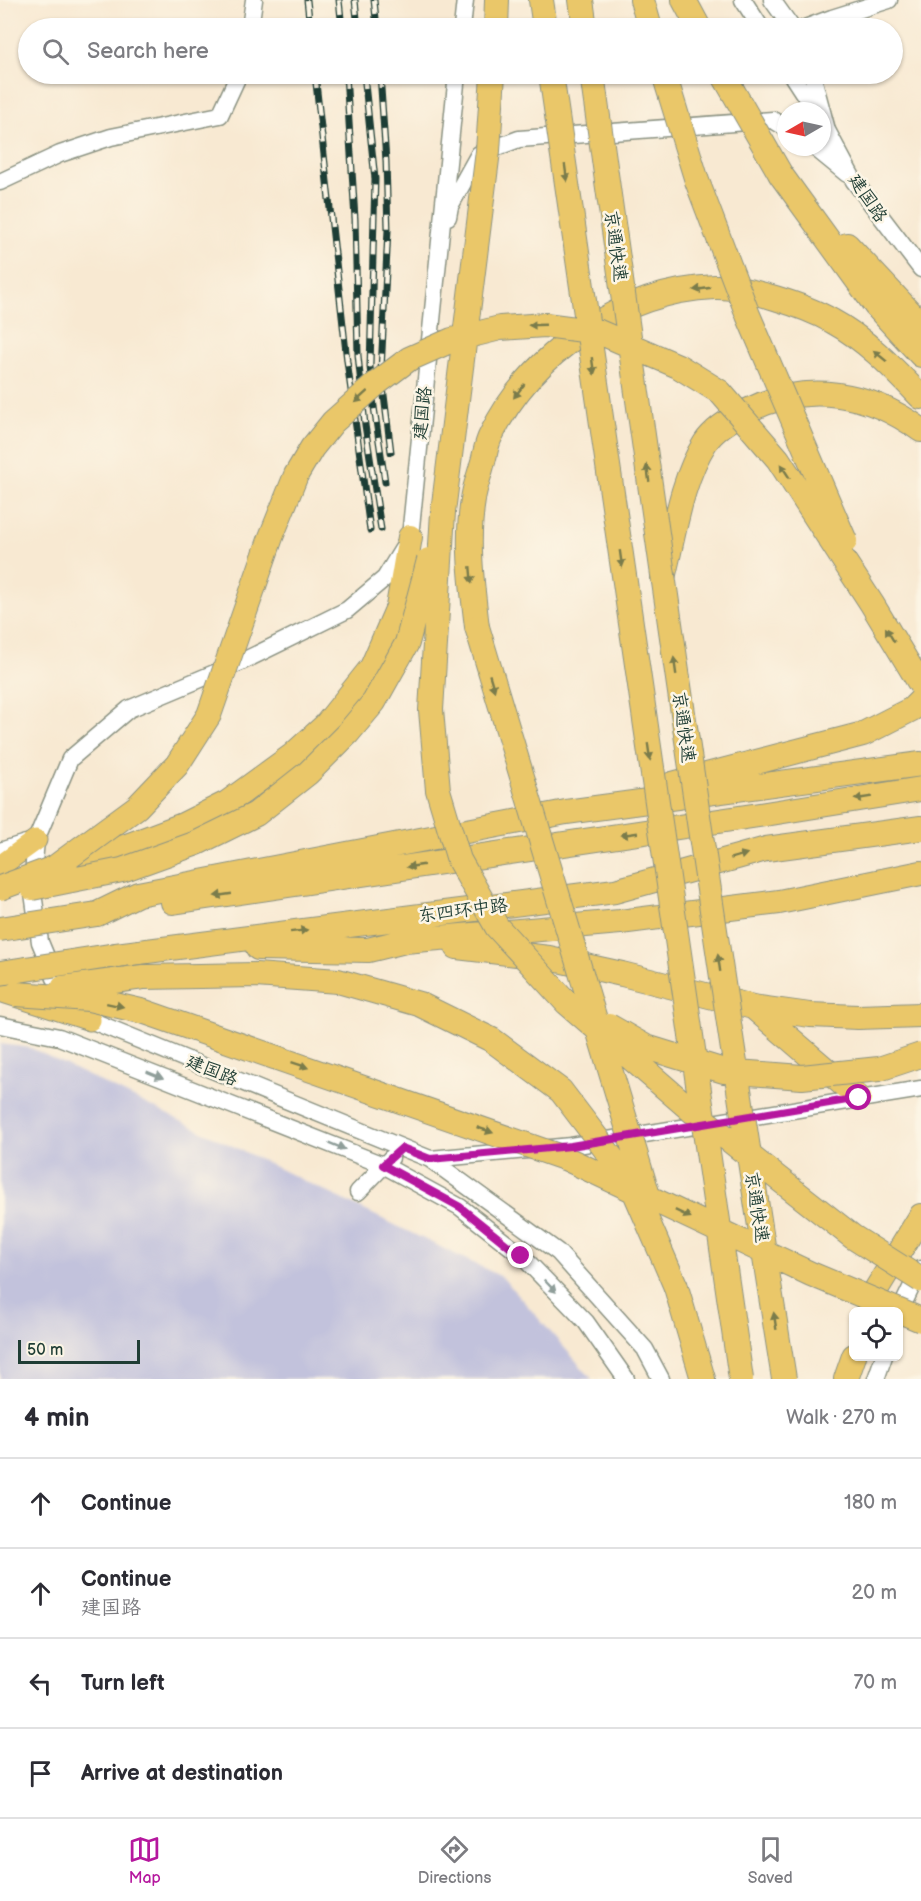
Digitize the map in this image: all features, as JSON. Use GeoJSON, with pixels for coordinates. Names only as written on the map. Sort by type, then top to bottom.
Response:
{"type":"FeatureCollection","features":[{"type":"Feature","properties":{"kind":"highway"},"geometry":{"type":"LineString","coordinates":[[496,18],[497,0]]}},
{"type":"Feature","properties":{"kind":"highway"},"geometry":{"type":"LineString","coordinates":[[541,0],[544,18]]}},
{"type":"Feature","properties":{"kind":"highway"},"geometry":{"type":"LineString","coordinates":[[581,0],[584,18]]}},
{"type":"Feature","properties":{"kind":"highway"},"geometry":{"type":"LineString","coordinates":[[642,0],[647,18]]}},
{"type":"Feature","properties":{"kind":"highway"},"geometry":{"type":"LineString","coordinates":[[684,0],[694,18]]}},
{"type":"Feature","properties":{"kind":"highway"},"geometry":{"type":"LineString","coordinates":[[492,84],[489,151],[443,512],[431,710],[438,790],[459,860],[497,927],[567,1003],[700,1118],[853,1237],[921,1280]]}},
{"type":"Feature","properties":{"kind":"highway"},"geometry":{"type":"LineString","coordinates":[[552,84],[741,1379]]}},
{"type":"Feature","properties":{"kind":"highway","name":"京通快速"},"geometry":{"type":"LineString","coordinates":[[593,84],[663,581],[784,1379]]}},
{"type":"Feature","properties":{"kind":"highway"},"geometry":{"type":"LineString","coordinates":[[667,84],[697,181],[748,315],[872,604]]}},
{"type":"Feature","properties":{"kind":"highway"},"geometry":{"type":"LineString","coordinates":[[729,84],[781,175],[876,306],[921,355]]}},
{"type":"Feature","properties":{"kind":"highway"},"geometry":{"type":"LineString","coordinates":[[781,175],[921,324]]}},
{"type":"Feature","properties":{"kind":"highway"},"geometry":{"type":"LineString","coordinates":[[703,1379],[477,627],[470,568],[472,501],[490,436],[516,394],[550,356],[597,323],[646,300],[675,293],[716,287],[750,291],[781,300],[832,321],[885,359],[921,398]]}},
{"type":"Feature","properties":{"kind":"highway"},"geometry":{"type":"LineString","coordinates":[[54,868],[137,807],[177,765],[209,715],[270,537],[296,475],[312,448],[333,422],[408,359],[452,340],[500,328],[545,325],[599,332],[678,366],[720,392],[778,459],[872,604],[921,685]]}},
{"type":"Feature","properties":{"kind":"highway"},"geometry":{"type":"LineString","coordinates":[[663,581],[689,475],[706,442],[728,420],[759,405],[787,396],[824,393],[857,398],[890,410],[921,430]]}},
{"type":"Feature","properties":{"kind":"highway"},"geometry":{"type":"LineString","coordinates":[[0,895],[122,870],[197,843],[256,814],[308,773],[348,733],[374,702],[407,643],[443,512]]}},
{"type":"Feature","properties":{"kind":"highway"},"geometry":{"type":"LineString","coordinates":[[0,888],[54,868],[104,855],[183,825],[228,803],[292,755],[325,726],[372,667],[398,607],[410,537]]}},
{"type":"Feature","properties":{"kind":"highway"},"geometry":{"type":"LineString","coordinates":[[566,812],[863,735],[912,709],[921,700]]}},
{"type":"Feature","properties":{"kind":"highway"},"geometry":{"type":"LineString","coordinates":[[97,914],[138,894],[566,812],[921,764]]}},
{"type":"Feature","properties":{"kind":"highway"},"geometry":{"type":"LineString","coordinates":[[0,929],[921,789]]}},
{"type":"Feature","properties":{"kind":"highway","name":"东四环中路"},"geometry":{"type":"LineString","coordinates":[[0,973],[172,947],[615,891],[766,849],[921,828]]}},
{"type":"Feature","properties":{"kind":"highway"},"geometry":{"type":"LineString","coordinates":[[172,947],[368,950],[405,941],[620,922],[779,902],[921,873]]}},
{"type":"Feature","properties":{"kind":"highway"},"geometry":{"type":"LineString","coordinates":[[405,941],[549,958],[753,1007],[810,1015],[858,1017],[921,1015]]}},
{"type":"Feature","properties":{"kind":"highway"},"geometry":{"type":"LineString","coordinates":[[5,994],[143,977],[256,975],[338,981],[419,1004],[492,1040],[561,1091],[631,1183],[676,1287]]}},
{"type":"Feature","properties":{"kind":"highway"},"geometry":{"type":"LineString","coordinates":[[5,994],[89,999],[145,1011],[567,1159],[811,1274],[921,1320]]}},
{"type":"Feature","properties":{"kind":"highway"},"geometry":{"type":"LineString","coordinates":[[567,1003],[646,1047],[724,1071],[802,1077],[879,1069],[921,1055]]}},
{"type":"Feature","properties":{"kind":"highway"},"geometry":{"type":"LineString","coordinates":[[753,1007],[859,1098]]}},
{"type":"Feature","properties":{"kind":"highway"},"geometry":{"type":"LineString","coordinates":[[869,1307],[874,1293],[921,1216]]}},
{"type":"Feature","properties":{"kind":"highway"},"geometry":{"type":"LineString","coordinates":[[846,1379],[852,1361]]}},
{"type":"Feature","properties":{"kind":"main road"},"geometry":{"type":"LineString","coordinates":[[0,866],[36,840]]}},
{"type":"Feature","properties":{"kind":"main road"},"geometry":{"type":"LineString","coordinates":[[5,994],[90,1020]]}},
{"type":"Feature","properties":{"kind":"street"},"geometry":{"type":"LineString","coordinates":[[251,18],[254,0]]}},
{"type":"Feature","properties":{"kind":"street"},"geometry":{"type":"LineString","coordinates":[[463,18],[465,0]]}},
{"type":"Feature","properties":{"kind":"street"},"geometry":{"type":"LineString","coordinates":[[742,0],[754,18]]}},
{"type":"Feature","properties":{"kind":"street"},"geometry":{"type":"LineString","coordinates":[[772,0],[785,18]]}},
{"type":"Feature","properties":{"kind":"street"},"geometry":{"type":"LineString","coordinates":[[832,18],[889,0]]}},
{"type":"Feature","properties":{"kind":"street"},"geometry":{"type":"LineString","coordinates":[[0,182],[60,154],[111,137],[220,115],[234,84]]}},
{"type":"Feature","properties":{"kind":"street","name":"建国路"},"geometry":{"type":"LineString","coordinates":[[456,84],[410,537],[385,578],[347,610],[241,662],[129,710],[70,759],[36,840],[32,886],[40,942],[55,978],[90,1020],[430,1159],[558,1252],[645,1349],[661,1379]]}},
{"type":"Feature","properties":{"kind":"street"},"geometry":{"type":"LineString","coordinates":[[797,84],[809,102]]}},
{"type":"Feature","properties":{"kind":"street","name":"建国路"},"geometry":{"type":"LineString","coordinates":[[815,84],[819,102]]}},
{"type":"Feature","properties":{"kind":"street"},"geometry":{"type":"LineString","coordinates":[[438,252],[450,206],[479,154],[519,139],[773,120],[777,122]]}},
{"type":"Feature","properties":{"kind":"street","name":"建国路"},"geometry":{"type":"LineString","coordinates":[[831,136],[855,181],[921,269]]}},
{"type":"Feature","properties":{"kind":"street"},"geometry":{"type":"LineString","coordinates":[[825,156],[855,181]]}},
{"type":"Feature","properties":{"kind":"street"},"geometry":{"type":"LineString","coordinates":[[0,851],[36,840]]}},
{"type":"Feature","properties":{"kind":"street"},"geometry":{"type":"LineString","coordinates":[[0,1025],[59,1036],[383,1165],[460,1207],[521,1256],[586,1322],[626,1379]]}},
{"type":"Feature","properties":{"kind":"street"},"geometry":{"type":"LineString","coordinates":[[430,1159],[571,1146],[921,1089]]}},
{"type":"Feature","properties":{"kind":"street"},"geometry":{"type":"LineString","coordinates":[[358,1192],[402,1148]]}},
{"type":"Feature","properties":{"kind":"street"},"geometry":{"type":"LineString","coordinates":[[902,1307],[921,1268]]}},
{"type":"Feature","properties":{"kind":"street"},"geometry":{"type":"LineString","coordinates":[[876,1379],[882,1361]]}},
{"type":"Feature","properties":{"kind":"shaded area"},"geometry":{"type":"Polygon","coordinates":[[[0,1044],[31,1048],[502,1277],[592,1379],[0,1379],[0,1044]]]}},
{"type":"Feature","properties":{"kind":"railway"},"geometry":{"type":"LineString","coordinates":[[307,0],[309,18]]}},
{"type":"Feature","properties":{"kind":"railway"},"geometry":{"type":"LineString","coordinates":[[339,0],[341,18]]}},
{"type":"Feature","properties":{"kind":"railway"},"geometry":{"type":"LineString","coordinates":[[355,0],[357,18]]}},
{"type":"Feature","properties":{"kind":"railway"},"geometry":{"type":"LineString","coordinates":[[374,0],[376,18]]}},
{"type":"Feature","properties":{"kind":"railway"},"geometry":{"type":"LineString","coordinates":[[316,84],[347,361],[370,530]]}},
{"type":"Feature","properties":{"kind":"railway"},"geometry":{"type":"LineString","coordinates":[[347,84],[355,219],[358,355],[365,425],[381,529]]}},
{"type":"Feature","properties":{"kind":"railway"},"geometry":{"type":"LineString","coordinates":[[365,84],[375,179],[370,367],[385,482]]}},
{"type":"Feature","properties":{"kind":"railway"},"geometry":{"type":"LineString","coordinates":[[381,84],[388,230],[381,371],[391,452]]}},
{"type":"Feature","properties":{"kind":"route"},"geometry":{"type":"LineString","coordinates":[[521,1256],[460,1207],[383,1165],[402,1148],[430,1159],[571,1146],[859,1098]]}}]}
